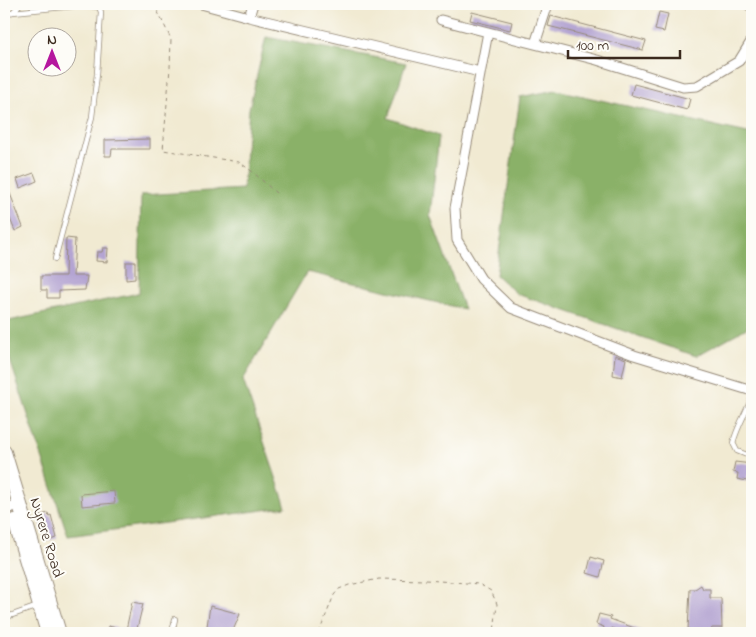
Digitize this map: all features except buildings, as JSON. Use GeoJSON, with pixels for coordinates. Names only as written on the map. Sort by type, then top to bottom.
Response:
{"type":"FeatureCollection","features":[{"type":"Feature","properties":{"kind":"main road","name":"Nyrere Road"},"geometry":{"type":"LineString","coordinates":[[4,452],[11,507],[59,633]]}},
{"type":"Feature","properties":{"kind":"main road","name":"Nyrere Road"},"geometry":{"type":"LineString","coordinates":[[4,483],[48,633]]}},
{"type":"Feature","properties":{"kind":"street"},"geometry":{"type":"LineString","coordinates":[[201,4],[480,72]]}},
{"type":"Feature","properties":{"kind":"street"},"geometry":{"type":"LineString","coordinates":[[249,17],[253,4]]}},
{"type":"Feature","properties":{"kind":"street"},"geometry":{"type":"LineString","coordinates":[[535,44],[548,4]]}},
{"type":"Feature","properties":{"kind":"street"},"geometry":{"type":"LineString","coordinates":[[747,4],[752,7]]}},
{"type":"Feature","properties":{"kind":"street"},"geometry":{"type":"LineString","coordinates":[[441,20],[606,63],[683,87],[697,86],[739,61],[752,40]]}},
{"type":"Feature","properties":{"kind":"street"},"geometry":{"type":"LineString","coordinates":[[488,32],[455,208],[457,240],[481,280],[511,308],[634,354],[752,391]]}},
{"type":"Feature","properties":{"kind":"lane"},"geometry":{"type":"LineString","coordinates":[[13,12],[20,4]]}},
{"type":"Feature","properties":{"kind":"lane"},"geometry":{"type":"LineString","coordinates":[[28,4],[33,9]]}},
{"type":"Feature","properties":{"kind":"lane"},"geometry":{"type":"LineString","coordinates":[[4,14],[33,9],[95,6],[99,7],[101,12],[92,117],[55,259]]}},
{"type":"Feature","properties":{"kind":"lane"},"geometry":{"type":"LineString","coordinates":[[752,397],[733,443],[737,451],[752,457]]}},
{"type":"Feature","properties":{"kind":"lane"},"geometry":{"type":"LineString","coordinates":[[4,618],[40,606]]}},
{"type":"Feature","properties":{"kind":"lane"},"geometry":{"type":"LineString","coordinates":[[172,633],[175,619]]}},
{"type":"Feature","properties":{"kind":"path"},"geometry":{"type":"LineString","coordinates":[[154,4],[171,39],[162,150],[239,162],[253,172],[276,194]]}},
{"type":"Feature","properties":{"kind":"path"},"geometry":{"type":"LineString","coordinates":[[320,633],[334,595],[339,589],[348,585],[379,579],[479,584],[491,591],[497,604],[494,633]]}},
{"type":"Feature","properties":{"kind":"green space"},"geometry":{"type":"Polygon","coordinates":[[[266,37],[406,63],[388,118],[439,136],[430,215],[464,309],[307,272],[243,380],[286,507],[68,536],[4,342],[4,322],[139,293],[141,195],[243,189],[249,109],[266,37]]]}},
{"type":"Feature","properties":{"kind":"green space"},"geometry":{"type":"Polygon","coordinates":[[[556,90],[752,134],[752,325],[696,356],[517,294],[496,275],[520,97],[556,90]]]}}]}
